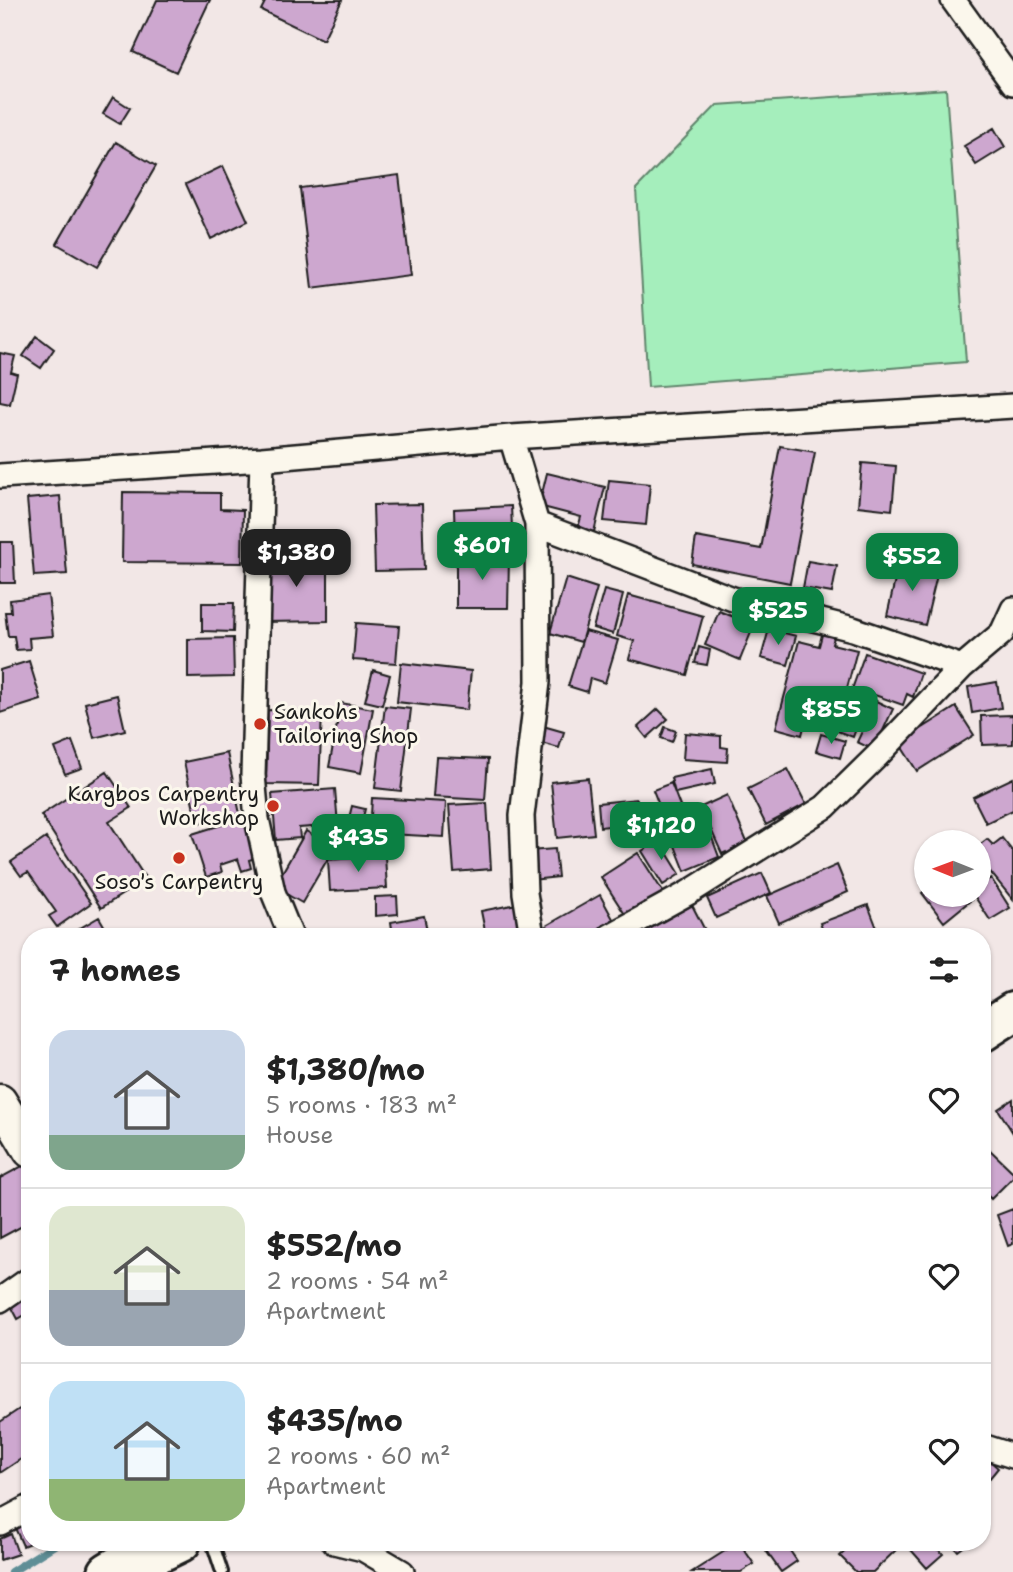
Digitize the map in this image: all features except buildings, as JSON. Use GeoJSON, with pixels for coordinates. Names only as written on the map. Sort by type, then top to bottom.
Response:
{"type":"FeatureCollection","features":[{"type":"Feature","properties":{"kind":"highway"},"geometry":{"type":"LineString","coordinates":[[991,1026],[1013,1012]]}},
{"type":"Feature","properties":{"kind":"highway"},"geometry":{"type":"LineString","coordinates":[[120,1560],[144,1560],[162,1551]]}},
{"type":"Feature","properties":{"kind":"main road"},"geometry":{"type":"LineString","coordinates":[[0,1101],[21,1137]]}},
{"type":"Feature","properties":{"kind":"street"},"geometry":{"type":"LineString","coordinates":[[953,0],[1013,83]]}},
{"type":"Feature","properties":{"kind":"street"},"geometry":{"type":"LineString","coordinates":[[0,476],[262,459],[510,438],[1013,406]]}},
{"type":"Feature","properties":{"kind":"street"},"geometry":{"type":"LineString","coordinates":[[510,438],[537,524],[538,682],[523,816],[525,893],[531,928]]}},
{"type":"Feature","properties":{"kind":"street"},"geometry":{"type":"LineString","coordinates":[[262,459],[253,775],[257,819],[273,892],[288,928]]}},
{"type":"Feature","properties":{"kind":"street"},"geometry":{"type":"LineString","coordinates":[[537,524],[733,599],[852,629],[962,667]]}},
{"type":"Feature","properties":{"kind":"street"},"geometry":{"type":"LineString","coordinates":[[625,928],[688,893],[825,807],[962,667],[1002,633],[1013,609]]}},
{"type":"Feature","properties":{"kind":"street"},"geometry":{"type":"LineString","coordinates":[[0,1300],[21,1285]]}},
{"type":"Feature","properties":{"kind":"street"},"geometry":{"type":"LineString","coordinates":[[991,1449],[1013,1456]]}},
{"type":"Feature","properties":{"kind":"street"},"geometry":{"type":"LineString","coordinates":[[0,1524],[21,1512]]}},
{"type":"Feature","properties":{"kind":"street"},"geometry":{"type":"LineString","coordinates":[[377,1551],[402,1572]]}},
{"type":"Feature","properties":{"kind":"lane"},"geometry":{"type":"LineString","coordinates":[[215,1551],[222,1572]]}},
{"type":"Feature","properties":{"kind":"green space"},"geometry":{"type":"Polygon","coordinates":[[[946,89],[966,362],[648,387],[636,189],[717,105],[946,89]]]}},
{"type":"Feature","properties":{"kind":"waterway"},"geometry":{"type":"LineString","coordinates":[[11,1572],[45,1551]]}},
{"type":"Feature","properties":{"kind":"place","name":"Sankohs Tailoring Shop"},"geometry":{"type":"Point","coordinates":[260,724]}},
{"type":"Feature","properties":{"kind":"place","name":"Kargbos Carpentry Workshop"},"geometry":{"type":"Point","coordinates":[273,806]}},
{"type":"Feature","properties":{"kind":"place","name":"Soso's Carpentry"},"geometry":{"type":"Point","coordinates":[179,858]}}]}
